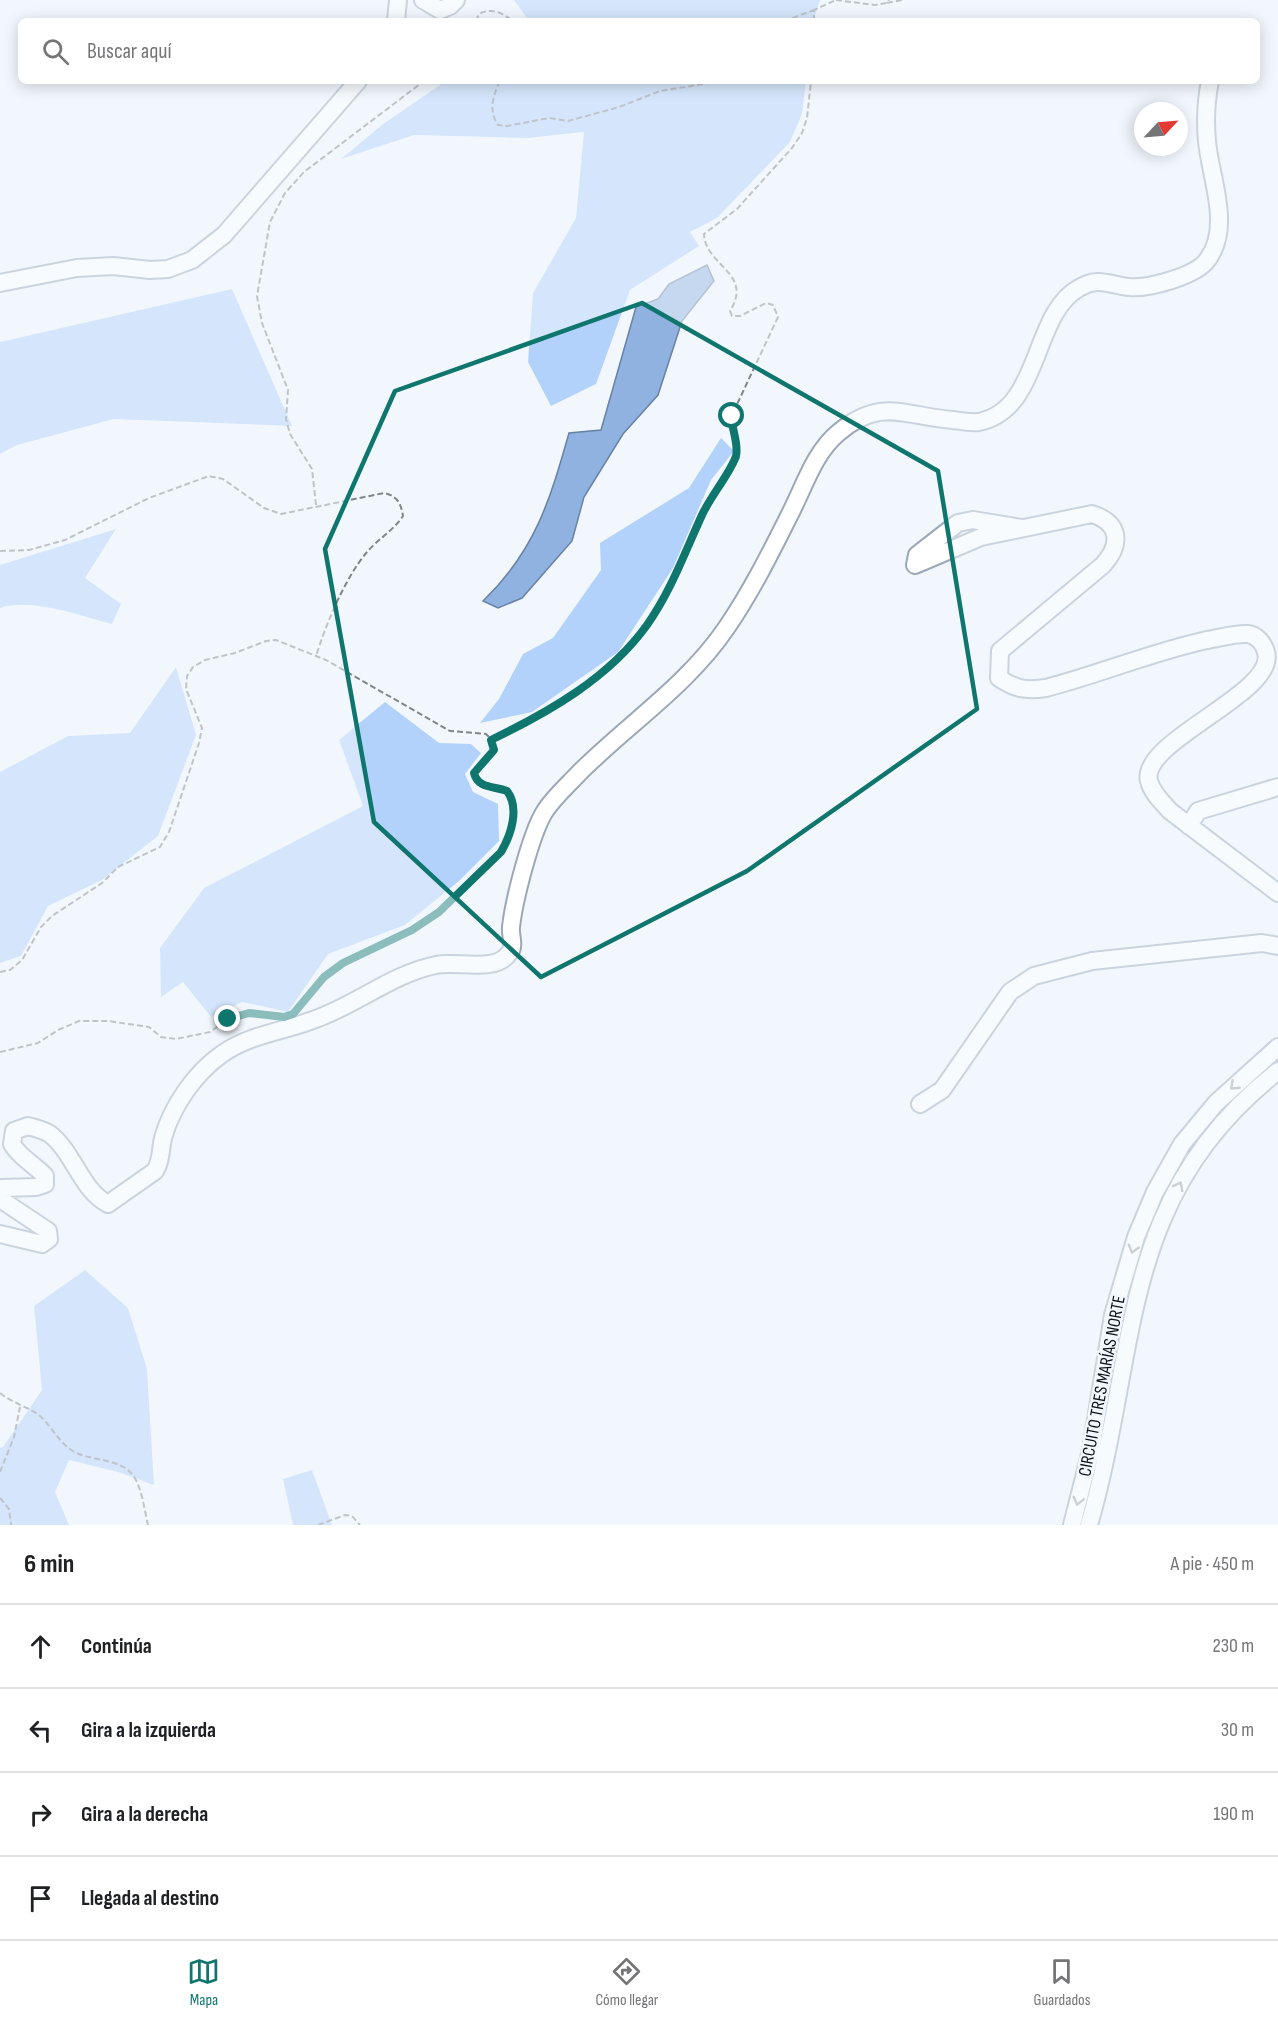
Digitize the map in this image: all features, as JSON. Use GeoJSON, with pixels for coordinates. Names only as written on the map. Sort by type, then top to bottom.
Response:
{"type":"FeatureCollection","features":[{"type":"Feature","properties":{"kind":"street"},"geometry":{"type":"LineString","coordinates":[[396,18],[398,0]]}},
{"type":"Feature","properties":{"kind":"street"},"geometry":{"type":"LineString","coordinates":[[423,0],[440,10],[450,6],[456,0]]}},
{"type":"Feature","properties":{"kind":"street"},"geometry":{"type":"LineString","coordinates":[[0,283],[77,268],[113,266],[150,270],[168,269],[192,260],[224,235],[355,84]]}},
{"type":"Feature","properties":{"kind":"street"},"geometry":{"type":"LineString","coordinates":[[0,1234],[42,1244],[49,1239],[48,1231],[38,1222],[0,1200],[2,1188],[14,1185],[36,1187],[45,1184],[45,1176],[18,1155],[12,1144],[14,1131],[28,1126],[48,1133],[70,1154],[85,1181],[101,1201],[108,1204],[116,1201],[155,1171],[160,1164],[165,1133],[180,1102],[200,1073],[223,1053],[253,1037],[312,1021],[420,968],[447,962],[476,965],[497,962],[509,953],[513,945],[510,933],[513,916],[535,831],[545,812],[607,745],[695,667],[726,629],[789,517],[820,453],[838,433],[867,414],[900,410],[939,419],[978,422],[1001,412],[1018,394],[1059,307],[1078,288],[1102,280],[1129,287],[1153,285],[1197,270],[1209,259],[1218,236],[1217,197],[1207,134],[1205,104],[1209,84]]}},
{"type":"Feature","properties":{"kind":"street"},"geometry":{"type":"LineString","coordinates":[[1022,528],[973,520],[958,523],[917,555],[915,565],[981,537],[1092,514],[1107,519],[1113,526],[1116,538],[1113,555],[1104,565],[1010,640],[1000,651],[999,678],[1012,687],[1028,691],[1046,688],[1180,646],[1229,636],[1250,634],[1261,641],[1267,654],[1266,663],[1247,688],[1163,751],[1151,765],[1148,780],[1155,794],[1170,811],[1278,893]]}},
{"type":"Feature","properties":{"kind":"street"},"geometry":{"type":"LineString","coordinates":[[1190,826],[1198,811],[1278,787]]}},
{"type":"Feature","properties":{"kind":"street"},"geometry":{"type":"LineString","coordinates":[[920,1104],[942,1090],[1010,992],[1034,976],[1092,961],[1263,943],[1278,946]]}},
{"type":"Feature","properties":{"kind":"street","name":"CIRCUITO TRES MARÍAS NORTE"},"geometry":{"type":"LineString","coordinates":[[1072,1525],[1091,1450],[1113,1316],[1136,1237],[1155,1192],[1182,1144],[1216,1103],[1278,1047]]}},
{"type":"Feature","properties":{"kind":"street","name":"CIRCUITO TRES MARÍAS NORTE"},"geometry":{"type":"LineString","coordinates":[[1089,1525],[1108,1447],[1118,1383],[1135,1301],[1144,1264],[1161,1220],[1184,1176],[1215,1129],[1246,1097],[1278,1071]]}},
{"type":"Feature","properties":{"kind":"street"},"geometry":{"type":"LineString","coordinates":[[1118,1298],[1135,1301]]}},
{"type":"Feature","properties":{"kind":"path"},"geometry":{"type":"LineString","coordinates":[[792,18],[836,0],[875,5],[902,0]]}},
{"type":"Feature","properties":{"kind":"path"},"geometry":{"type":"LineString","coordinates":[[477,18],[479,14],[487,10],[500,12],[509,18]]}},
{"type":"Feature","properties":{"kind":"path"},"geometry":{"type":"LineString","coordinates":[[814,10],[814,18]]}},
{"type":"Feature","properties":{"kind":"path"},"geometry":{"type":"LineString","coordinates":[[316,505],[312,469],[288,426],[285,403],[288,390],[262,323],[257,296],[270,222],[285,193],[304,172],[420,84]]}},
{"type":"Feature","properties":{"kind":"path"},"geometry":{"type":"LineString","coordinates":[[499,84],[491,107],[498,125],[507,126],[549,118],[568,120],[619,107],[660,91],[703,84]]}},
{"type":"Feature","properties":{"kind":"path"},"geometry":{"type":"LineString","coordinates":[[491,740],[544,712],[617,661],[648,624],[683,562],[703,513],[737,454],[732,416],[778,317],[773,305],[766,303],[740,316],[732,316],[730,311],[739,297],[737,288],[708,248],[704,234],[737,209],[792,148],[802,133],[807,118],[811,84]]}},
{"type":"Feature","properties":{"kind":"path"},"geometry":{"type":"LineString","coordinates":[[0,551],[28,550],[65,540],[149,498],[209,476],[223,479],[264,508],[281,514],[316,505],[384,493],[393,495],[401,504],[403,516],[395,527],[367,552],[326,625],[316,656]]}},
{"type":"Feature","properties":{"kind":"path"},"geometry":{"type":"LineString","coordinates":[[0,972],[10,970],[22,960],[41,927],[52,916],[102,883],[117,867],[160,847],[169,832],[200,742],[201,728],[186,689],[187,676],[193,667],[206,660],[235,653],[266,640],[276,640],[316,656],[450,731],[486,734],[494,750],[474,773],[476,779],[486,787],[507,791],[514,804],[507,842],[501,852],[439,912],[412,930],[343,963],[324,977],[298,1010]]}},
{"type":"Feature","properties":{"kind":"path"},"geometry":{"type":"LineString","coordinates":[[0,1052],[38,1043],[58,1030],[79,1021],[108,1020],[149,1027],[161,1037],[176,1040],[210,1032],[228,1019],[249,1013],[278,1017]]}},
{"type":"Feature","properties":{"kind":"path"},"geometry":{"type":"LineString","coordinates":[[0,1393],[20,1407],[38,1414],[65,1445],[77,1454],[130,1471],[136,1482],[148,1525]]}},
{"type":"Feature","properties":{"kind":"path"},"geometry":{"type":"LineString","coordinates":[[0,1472],[14,1437],[20,1407]]}},
{"type":"Feature","properties":{"kind":"path"},"geometry":{"type":"LineString","coordinates":[[0,1498],[9,1509],[11,1525]]}},
{"type":"Feature","properties":{"kind":"path"},"geometry":{"type":"LineString","coordinates":[[318,1525],[345,1515],[352,1516],[360,1525]]}},
{"type":"Feature","properties":{"kind":"highlighted area"},"geometry":{"type":"Polygon","coordinates":[[[642,303],[938,471],[977,709],[747,871],[541,977],[374,822],[325,549],[395,391],[642,303]]]}},
{"type":"Feature","properties":{"kind":"shaded area"},"geometry":{"type":"Polygon","coordinates":[[[514,0],[820,0],[814,18],[527,18],[514,0]]]}},
{"type":"Feature","properties":{"kind":"shaded area"},"geometry":{"type":"Polygon","coordinates":[[[442,84],[806,84],[802,114],[790,142],[717,218],[690,232],[699,246],[630,290],[596,384],[551,406],[528,362],[533,293],[576,218],[584,132],[528,138],[414,135],[341,159],[383,124],[442,84]]]}},
{"type":"Feature","properties":{"kind":"shaded area"},"geometry":{"type":"Polygon","coordinates":[[[707,265],[714,281],[682,321],[658,395],[623,434],[584,497],[572,541],[522,598],[498,608],[483,601],[516,563],[528,544],[547,502],[569,433],[601,430],[636,307],[658,299],[669,284],[707,265]]]}},
{"type":"Feature","properties":{"kind":"shaded area"},"geometry":{"type":"Polygon","coordinates":[[[232,289],[292,426],[114,419],[17,445],[0,454],[0,342],[232,289]]]}},
{"type":"Feature","properties":{"kind":"shaded area"},"geometry":{"type":"Polygon","coordinates":[[[721,438],[734,451],[711,480],[673,568],[618,652],[532,712],[480,723],[499,699],[523,654],[553,638],[601,570],[600,543],[689,488],[721,438]]]}},
{"type":"Feature","properties":{"kind":"shaded area"},"geometry":{"type":"Polygon","coordinates":[[[116,529],[85,578],[121,604],[112,624],[40,606],[12,605],[0,608],[0,565],[116,529]]]}},
{"type":"Feature","properties":{"kind":"shaded area"},"geometry":{"type":"Polygon","coordinates":[[[176,667],[196,735],[158,836],[102,880],[48,906],[21,956],[0,963],[0,772],[68,736],[130,733],[176,667]]]}},
{"type":"Feature","properties":{"kind":"shaded area"},"geometry":{"type":"Polygon","coordinates":[[[385,702],[439,743],[471,744],[481,753],[465,774],[473,792],[498,804],[499,841],[459,881],[405,925],[328,954],[288,1012],[242,1002],[211,1017],[183,982],[161,997],[160,948],[204,888],[363,806],[339,740],[385,702]]]}},
{"type":"Feature","properties":{"kind":"shaded area"},"geometry":{"type":"Polygon","coordinates":[[[85,1270],[128,1308],[147,1369],[154,1485],[118,1472],[69,1460],[55,1492],[69,1525],[0,1525],[0,1448],[3,1447],[42,1390],[34,1306],[85,1270]]]}},
{"type":"Feature","properties":{"kind":"shaded area"},"geometry":{"type":"Polygon","coordinates":[[[312,1470],[332,1525],[293,1525],[283,1479],[312,1470]]]}},
{"type":"Feature","properties":{"kind":"route"},"geometry":{"type":"LineString","coordinates":[[228,1019],[249,1013],[284,1017],[293,1014],[303,1005],[324,977],[343,963],[412,930],[439,912],[501,852],[507,842],[514,804],[507,791],[486,787],[476,779],[474,773],[494,750],[491,740],[527,723],[580,689],[617,661],[648,624],[683,562],[703,513],[737,454],[731,425],[732,416]]}}]}
